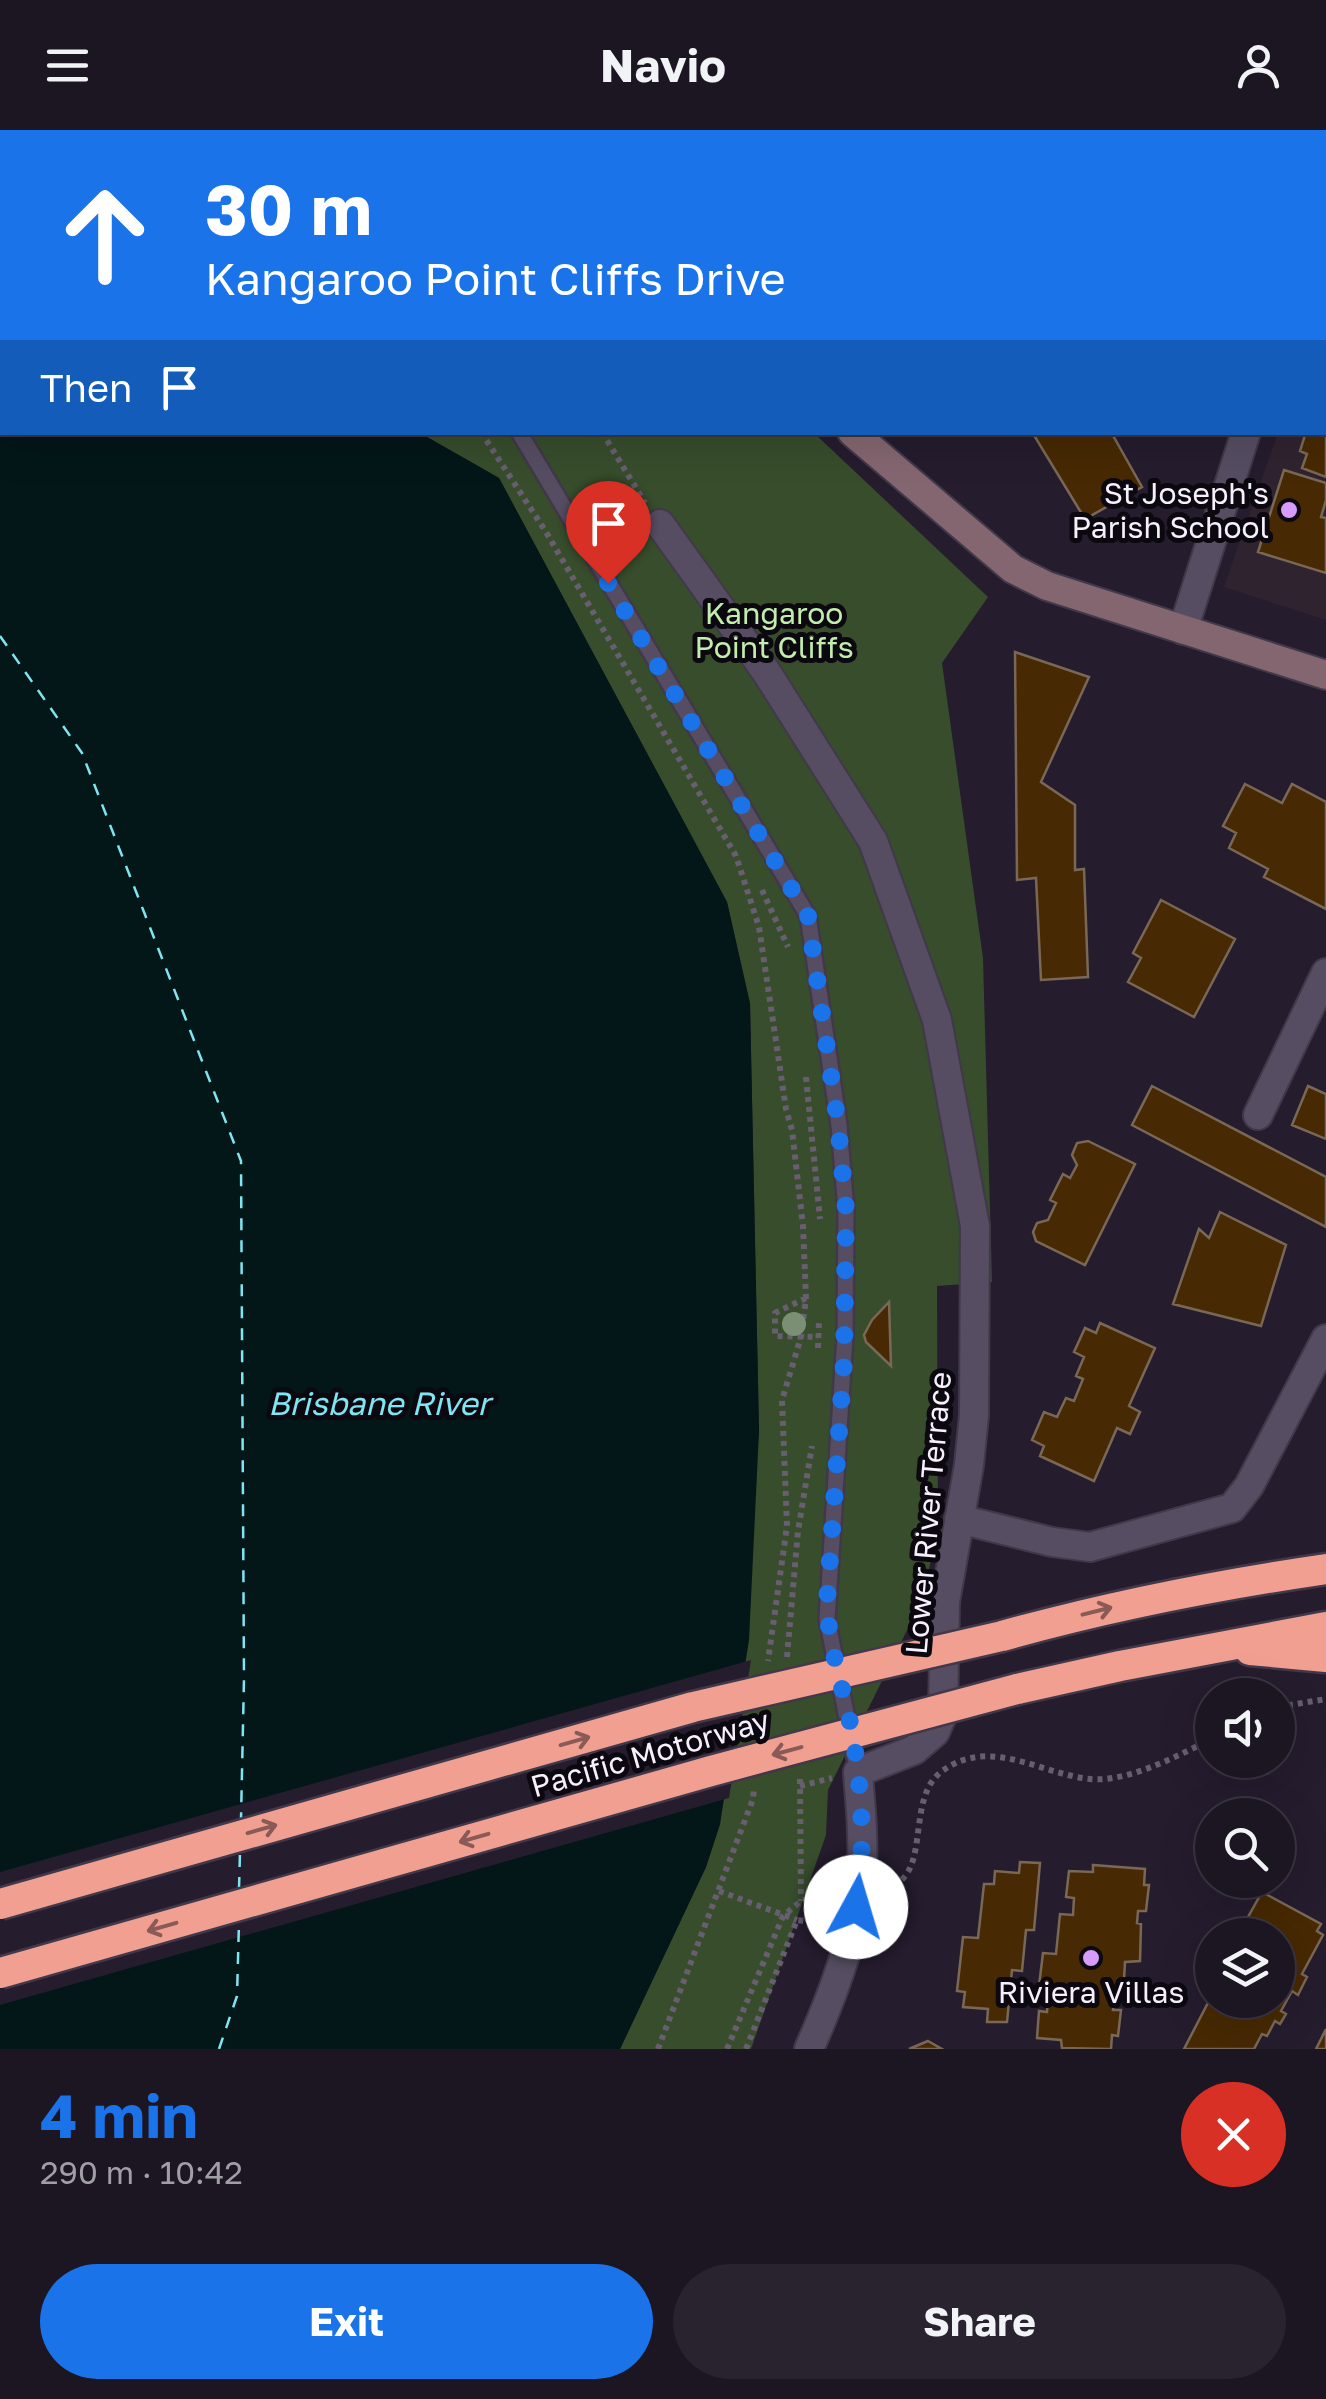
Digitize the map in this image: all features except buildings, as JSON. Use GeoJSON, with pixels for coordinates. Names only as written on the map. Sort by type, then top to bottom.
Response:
{"type":"FeatureCollection","features":[{"type":"Feature","properties":{"kind":"highway","name":"Pacific Motorway"},"geometry":{"type":"LineString","coordinates":[[0,1904],[693,1707],[1002,1636],[1134,1601],[1326,1569]]}},
{"type":"Feature","properties":{"kind":"highway","name":"Pacific Motorway"},"geometry":{"type":"LineString","coordinates":[[0,1973],[711,1771],[1017,1690],[1326,1627]]}},
{"type":"Feature","properties":{"kind":"highway"},"geometry":{"type":"LineString","coordinates":[[1224,1646],[1326,1658]]}},
{"type":"Feature","properties":{"kind":"main road"},"geometry":{"type":"LineString","coordinates":[[856,435],[1013,569],[1047,586],[1326,675]]}},
{"type":"Feature","properties":{"kind":"street"},"geometry":{"type":"LineString","coordinates":[[1184,630],[1245,435]]}},
{"type":"Feature","properties":{"kind":"street","name":"Lower River Terrace"},"geometry":{"type":"LineString","coordinates":[[664,530],[767,673],[873,841],[936,1020],[975,1226],[974,1415],[946,1602],[946,1696],[942,1720],[914,1750],[858,1772]]}},
{"type":"Feature","properties":{"kind":"street"},"geometry":{"type":"LineString","coordinates":[[1258,1114],[1326,973]]}},
{"type":"Feature","properties":{"kind":"street"},"geometry":{"type":"LineString","coordinates":[[960,1519],[1090,1548],[1232,1508],[1249,1486],[1326,1338]]}},
{"type":"Feature","properties":{"kind":"street"},"geometry":{"type":"LineString","coordinates":[[809,2049],[841,1970],[845,1890],[862,1836],[858,1772]]}},
{"type":"Feature","properties":{"kind":"lane"},"geometry":{"type":"LineString","coordinates":[[521,435],[808,916],[838,1124],[846,1210],[846,1322],[828,1562],[828,1632],[858,1772]]}},
{"type":"Feature","properties":{"kind":"path"},"geometry":{"type":"LineString","coordinates":[[483,435],[546,532],[736,856],[759,927],[803,1226],[806,1298],[782,1400],[787,1526],[767,1672]]}},
{"type":"Feature","properties":{"kind":"path"},"geometry":{"type":"LineString","coordinates":[[604,435],[664,530]]}},
{"type":"Feature","properties":{"kind":"path"},"geometry":{"type":"LineString","coordinates":[[568,516],[664,530]]}},
{"type":"Feature","properties":{"kind":"path"},"geometry":{"type":"LineString","coordinates":[[761,887],[790,952]]}},
{"type":"Feature","properties":{"kind":"path"},"geometry":{"type":"LineString","coordinates":[[804,1061],[821,1228]]}},
{"type":"Feature","properties":{"kind":"path"},"geometry":{"type":"LineString","coordinates":[[796,1337],[775,1336],[775,1312],[806,1298]]}},
{"type":"Feature","properties":{"kind":"path"},"geometry":{"type":"LineString","coordinates":[[817,1355],[819,1319]]}},
{"type":"Feature","properties":{"kind":"path"},"geometry":{"type":"LineString","coordinates":[[789,1673],[787,1656],[798,1531],[812,1442]]}},
{"type":"Feature","properties":{"kind":"path"},"geometry":{"type":"LineString","coordinates":[[1295,1704],[1326,1699]]}},
{"type":"Feature","properties":{"kind":"path"},"geometry":{"type":"LineString","coordinates":[[727,2049],[783,1916],[800,1901],[845,1890],[890,1888],[906,1880],[928,1789],[941,1772],[982,1757],[1078,1778],[1105,1779],[1135,1772],[1195,1746]]}},
{"type":"Feature","properties":{"kind":"path"},"geometry":{"type":"LineString","coordinates":[[800,1776],[800,1901]]}},
{"type":"Feature","properties":{"kind":"path"},"geometry":{"type":"LineString","coordinates":[[800,1786],[832,1778],[834,1792]]}},
{"type":"Feature","properties":{"kind":"path"},"geometry":{"type":"LineString","coordinates":[[658,2049],[753,1799],[755,1781]]}},
{"type":"Feature","properties":{"kind":"path"},"geometry":{"type":"LineString","coordinates":[[834,1873],[845,1890]]}},
{"type":"Feature","properties":{"kind":"path"},"geometry":{"type":"LineString","coordinates":[[829,1903],[845,1890]]}},
{"type":"Feature","properties":{"kind":"path"},"geometry":{"type":"LineString","coordinates":[[719,1891],[798,1920],[821,1923],[828,1915]]}},
{"type":"Feature","properties":{"kind":"path"},"geometry":{"type":"LineString","coordinates":[[746,2049],[798,1920]]}},
{"type":"Feature","properties":{"kind":"shaded area","name":"St Joseph's Parish School"},"geometry":{"type":"Polygon","coordinates":[[[1277,435],[1326,435],[1326,620],[1224,587],[1277,435]]]}},
{"type":"Feature","properties":{"kind":"green space","name":"Kangaroo Point Cliffs"},"geometry":{"type":"Polygon","coordinates":[[[424,435],[816,435],[988,597],[942,663],[983,958],[992,1282],[937,1286],[938,1529],[922,1600],[828,1790],[826,1835],[751,2049],[620,2049],[706,1867],[720,1824],[759,1431],[750,1003],[727,902],[499,478],[424,435]]]}},
{"type":"Feature","properties":{"kind":"water","name":"Brisbane River"},"geometry":{"type":"Polygon","coordinates":[[[0,435],[424,435],[499,478],[727,902],[750,1004],[759,1431],[749,1640],[720,1824],[706,1867],[620,2049],[0,2049],[0,435]]]}},
{"type":"Feature","properties":{"kind":"pier"},"geometry":{"type":"Polygon","coordinates":[[[751,1660],[729,1798],[0,2005],[0,1872],[751,1660]]]}},
{"type":"Feature","properties":{"kind":"ferry route"},"geometry":{"type":"LineString","coordinates":[[0,636],[82,753],[241,1161],[241,1819]]}},
{"type":"Feature","properties":{"kind":"ferry route"},"geometry":{"type":"LineString","coordinates":[[239,1889],[240,1852]]}},
{"type":"Feature","properties":{"kind":"ferry route"},"geometry":{"type":"LineString","coordinates":[[219,2049],[237,1996],[239,1922]]}},
{"type":"Feature","properties":{"kind":"place","name":"St Joseph's Parish School"},"geometry":{"type":"Point","coordinates":[1289,510]}},
{"type":"Feature","properties":{"kind":"place","name":"Riviera Villas"},"geometry":{"type":"Point","coordinates":[1091,1958]}},
{"type":"Feature","properties":{"kind":"route"},"geometry":{"type":"LineString","coordinates":[[608,583],[808,916],[838,1124],[846,1210],[843,1388],[827,1601],[828,1632],[858,1772],[862,1855],[856,1907]]}}]}
